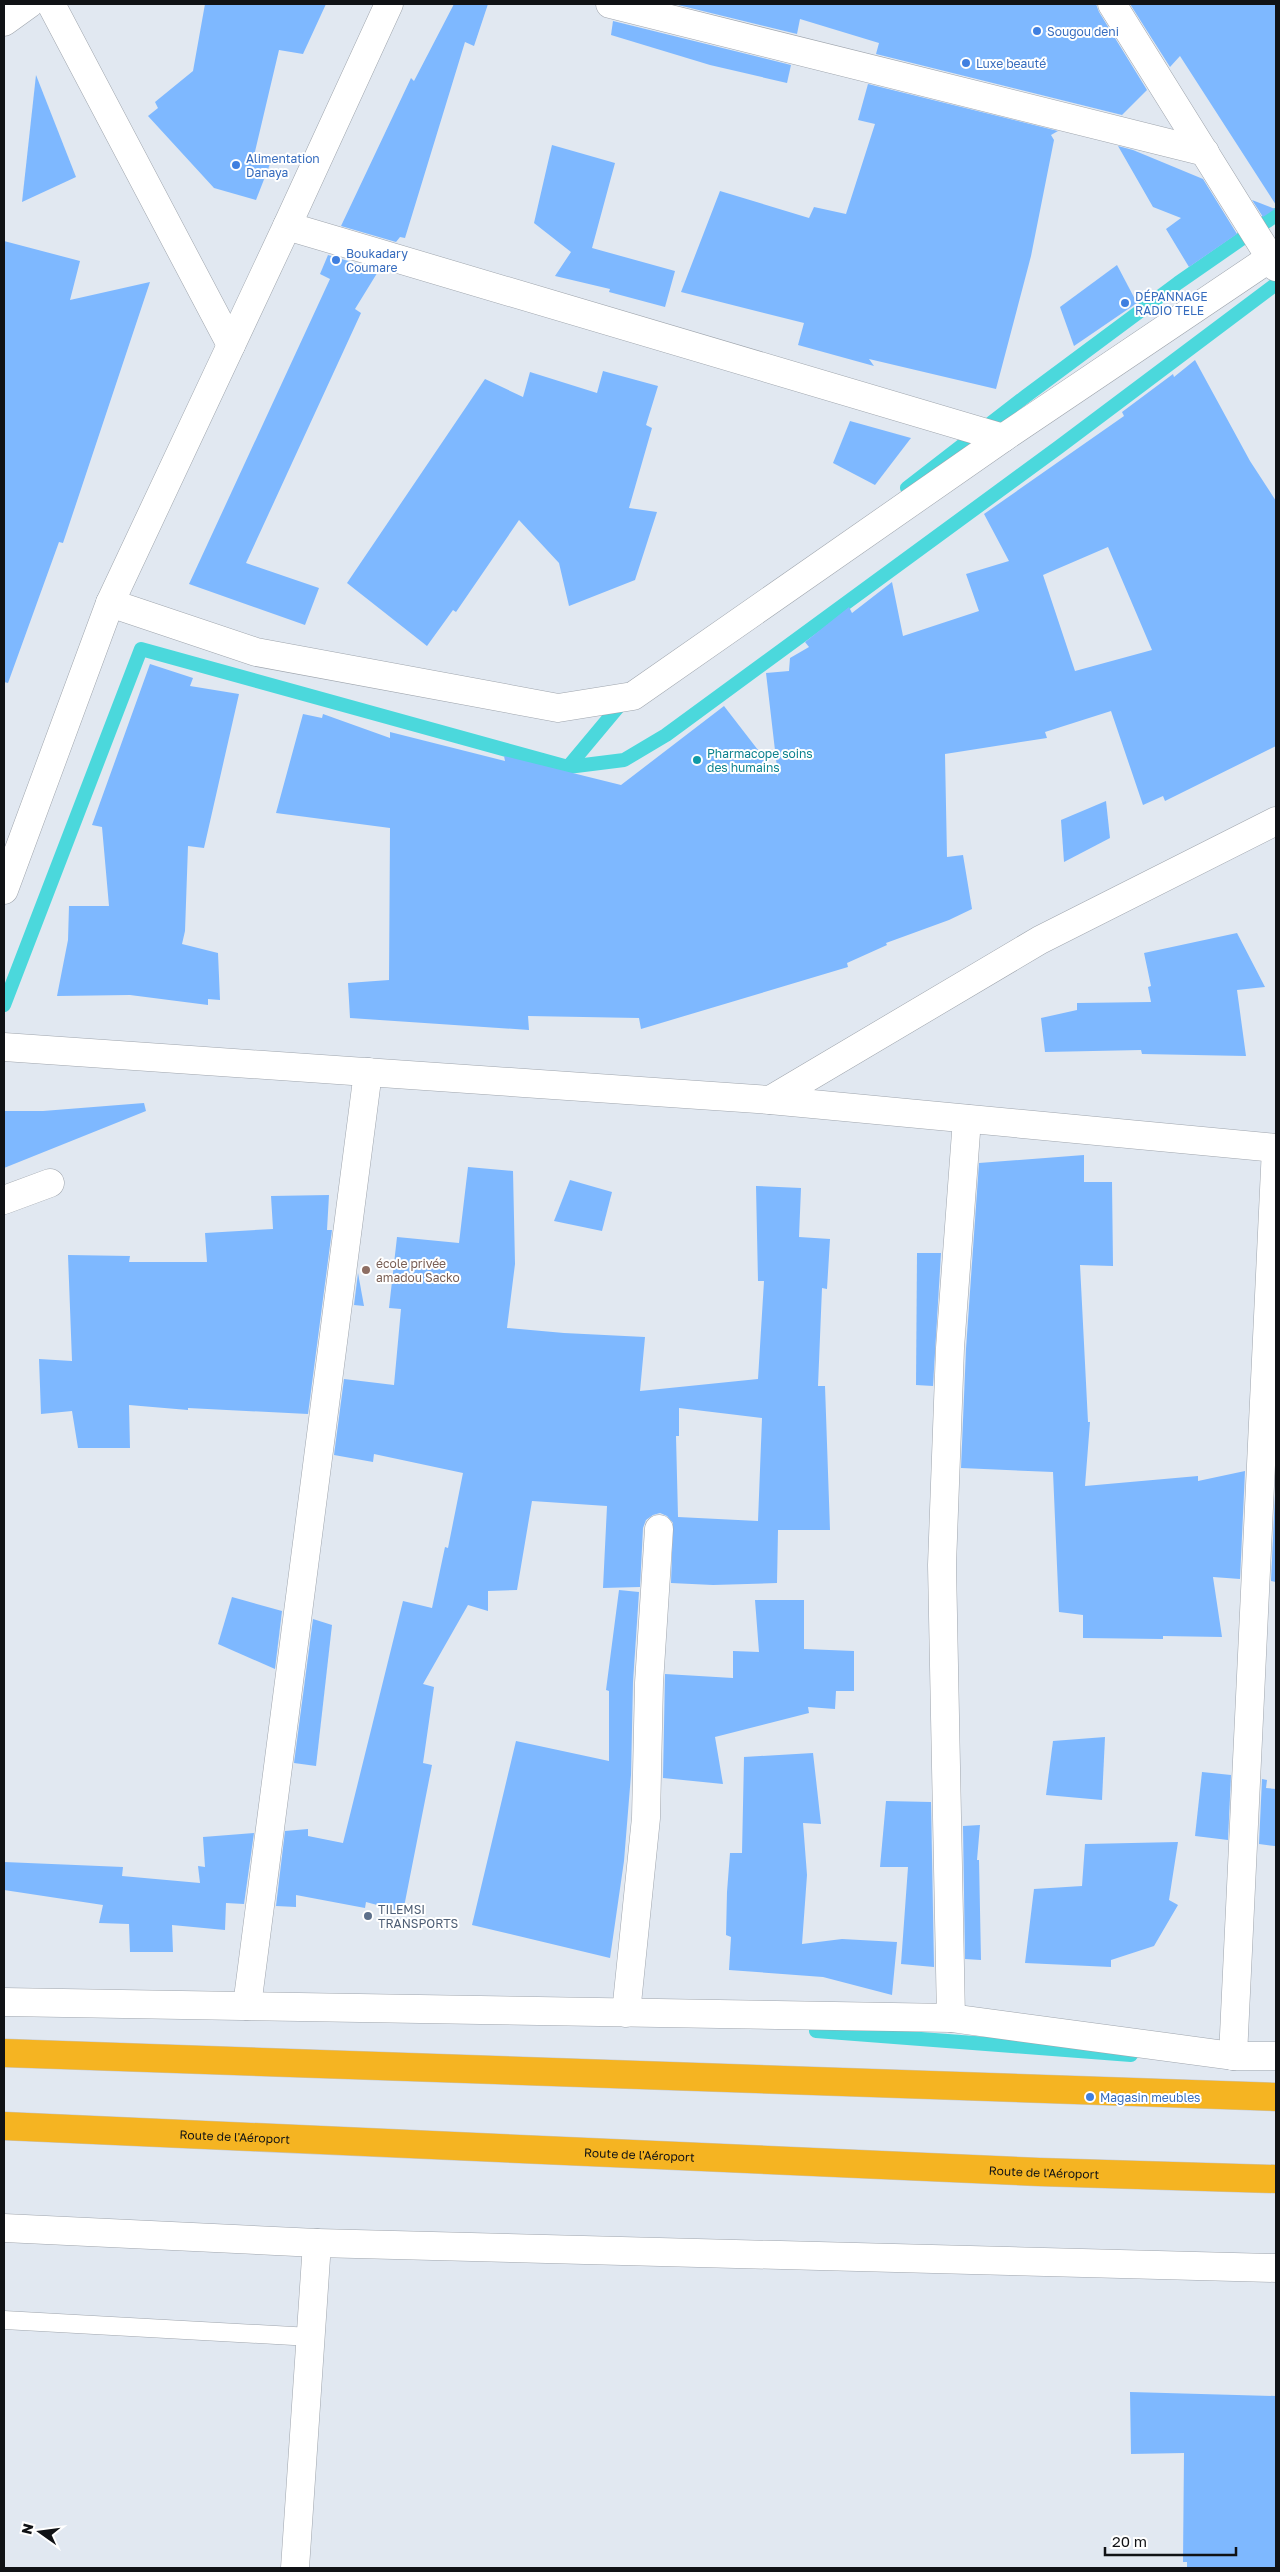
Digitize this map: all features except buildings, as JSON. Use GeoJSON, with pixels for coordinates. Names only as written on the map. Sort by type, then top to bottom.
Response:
{"type":"FeatureCollection","features":[{"type":"Feature","properties":{"kind":"highway"},"geometry":{"type":"LineString","coordinates":[[4,2053],[1276,2097]]}},
{"type":"Feature","properties":{"kind":"highway","name":"Route de l'Aéroport"},"geometry":{"type":"LineString","coordinates":[[4,2126],[1039,2172],[1276,2179]]}},
{"type":"Feature","properties":{"kind":"street"},"geometry":{"type":"LineString","coordinates":[[4,22],[28,4]]}},
{"type":"Feature","properties":{"kind":"street"},"geometry":{"type":"LineString","coordinates":[[51,4],[231,345]]}},
{"type":"Feature","properties":{"kind":"street"},"geometry":{"type":"LineString","coordinates":[[4,890],[110,603],[389,4]]}},
{"type":"Feature","properties":{"kind":"street"},"geometry":{"type":"LineString","coordinates":[[610,4],[1205,152]]}},
{"type":"Feature","properties":{"kind":"street"},"geometry":{"type":"LineString","coordinates":[[110,603],[256,652],[558,708],[634,696],[1003,438],[1274,259],[1112,4]]}},
{"type":"Feature","properties":{"kind":"street"},"geometry":{"type":"LineString","coordinates":[[287,226],[1003,438]]}},
{"type":"Feature","properties":{"kind":"street"},"geometry":{"type":"LineString","coordinates":[[770,1100],[1040,940],[1276,821]]}},
{"type":"Feature","properties":{"kind":"street"},"geometry":{"type":"LineString","coordinates":[[4,1047],[770,1100],[1276,1148],[1233,2056]]}},
{"type":"Feature","properties":{"kind":"street"},"geometry":{"type":"LineString","coordinates":[[247,2006],[368,1072]]}},
{"type":"Feature","properties":{"kind":"street"},"geometry":{"type":"LineString","coordinates":[[951,2018],[942,1565],[950,1348],[966,1119]]}},
{"type":"Feature","properties":{"kind":"street"},"geometry":{"type":"LineString","coordinates":[[4,1200],[50,1183]]}},
{"type":"Feature","properties":{"kind":"street"},"geometry":{"type":"LineString","coordinates":[[626,2013],[646,1818],[649,1683],[659,1529]]}},
{"type":"Feature","properties":{"kind":"street"},"geometry":{"type":"LineString","coordinates":[[4,2002],[951,2018],[1233,2056],[1276,2056]]}},
{"type":"Feature","properties":{"kind":"street"},"geometry":{"type":"LineString","coordinates":[[4,2228],[317,2243],[1276,2268]]}},
{"type":"Feature","properties":{"kind":"street"},"geometry":{"type":"LineString","coordinates":[[295,2568],[317,2243]]}},
{"type":"Feature","properties":{"kind":"lane"},"geometry":{"type":"LineString","coordinates":[[4,2320],[311,2337]]}},
{"type":"Feature","properties":{"kind":"waterway"},"geometry":{"type":"LineString","coordinates":[[907,488],[1026,396],[1178,283],[1276,215]]}},
{"type":"Feature","properties":{"kind":"waterway"},"geometry":{"type":"LineString","coordinates":[[4,1005],[141,649],[568,767],[624,760],[666,735],[1059,447],[1276,284]]}},
{"type":"Feature","properties":{"kind":"waterway"},"geometry":{"type":"LineString","coordinates":[[568,767],[624,700]]}},
{"type":"Feature","properties":{"kind":"waterway"},"geometry":{"type":"LineString","coordinates":[[816,2031],[1131,2055]]}},
{"type":"Feature","properties":{"kind":"place","name":"Sougou deni"},"geometry":{"type":"Point","coordinates":[1037,31]}},
{"type":"Feature","properties":{"kind":"place","name":"Luxe beauté"},"geometry":{"type":"Point","coordinates":[966,63]}},
{"type":"Feature","properties":{"kind":"place","name":"Alimentation Danaya"},"geometry":{"type":"Point","coordinates":[236,165]}},
{"type":"Feature","properties":{"kind":"place","name":"Boukadary Coumare"},"geometry":{"type":"Point","coordinates":[336,260]}},
{"type":"Feature","properties":{"kind":"place","name":"DÉPANNAGE RADIO TELE"},"geometry":{"type":"Point","coordinates":[1125,303]}},
{"type":"Feature","properties":{"kind":"place","name":"Pharmacope soins des humains"},"geometry":{"type":"Point","coordinates":[697,760]}},
{"type":"Feature","properties":{"kind":"place","name":"école privée amadou Sacko"},"geometry":{"type":"Point","coordinates":[366,1270]}},
{"type":"Feature","properties":{"kind":"place","name":"TILEMSI TRANSPORTS"},"geometry":{"type":"Point","coordinates":[368,1916]}},
{"type":"Feature","properties":{"kind":"place","name":"Magasin meubles"},"geometry":{"type":"Point","coordinates":[1090,2097]}}]}
